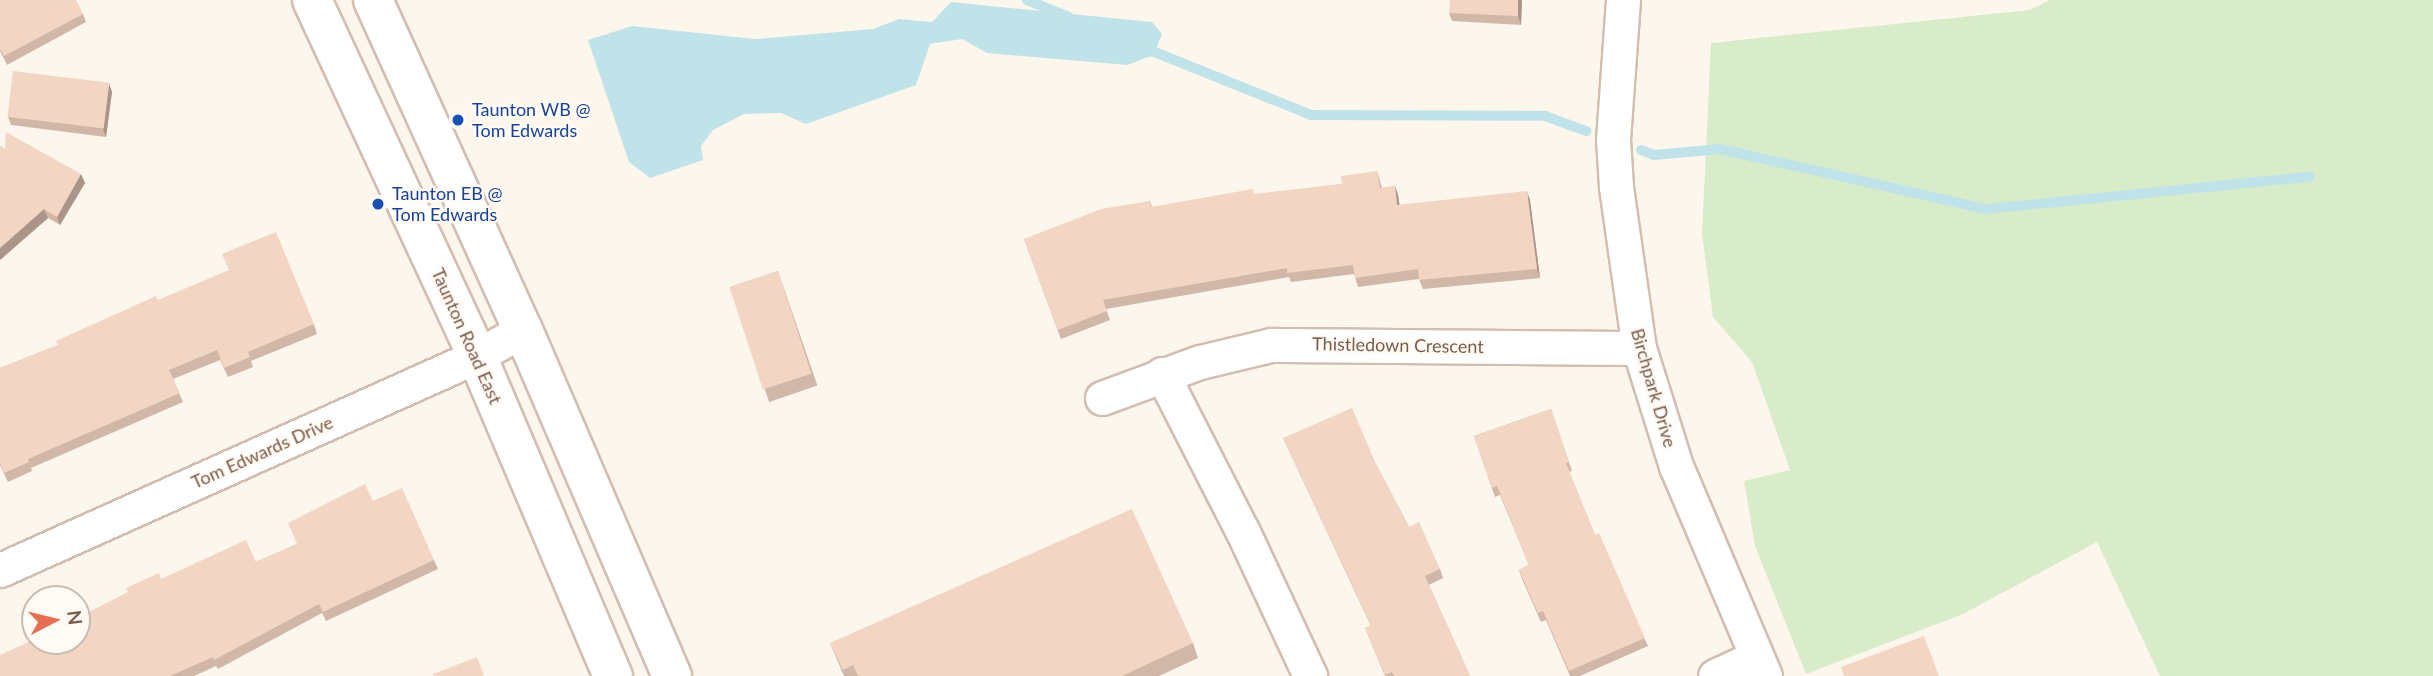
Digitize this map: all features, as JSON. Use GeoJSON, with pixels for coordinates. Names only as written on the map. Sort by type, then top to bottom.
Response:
{"type":"FeatureCollection","features":[{"type":"Feature","properties":{"kind":"main road","name":"Taunton Road East"},"geometry":{"type":"LineString","coordinates":[[312,0],[477,356],[612,676]]}},
{"type":"Feature","properties":{"kind":"main road"},"geometry":{"type":"LineString","coordinates":[[373,0],[523,330],[672,676]]}},
{"type":"Feature","properties":{"kind":"street","name":"Birchpark Drive"},"geometry":{"type":"LineString","coordinates":[[1623,0],[1613,139],[1616,187],[1639,348],[1676,467],[1760,666]]}},
{"type":"Feature","properties":{"kind":"street","name":"Tom Edwards Drive"},"geometry":{"type":"LineString","coordinates":[[0,570],[477,356],[523,330]]}},
{"type":"Feature","properties":{"kind":"street","name":"Thistledown Crescent"},"geometry":{"type":"LineString","coordinates":[[1102,398],[1162,374],[1271,345],[1639,348]]}},
{"type":"Feature","properties":{"kind":"street"},"geometry":{"type":"LineString","coordinates":[[1162,374],[1243,532],[1310,676]]}},
{"type":"Feature","properties":{"kind":"street"},"geometry":{"type":"LineString","coordinates":[[1715,676],[1760,666]]}},
{"type":"Feature","properties":{"kind":"green space"},"geometry":{"type":"Polygon","coordinates":[[[2050,0],[2433,0],[2433,676],[2160,676],[2097,542],[1963,614],[1806,674],[1755,546],[1744,481],[1790,470],[1752,362],[1713,317],[1702,234],[1711,43],[2030,10],[2050,0]]]}},
{"type":"Feature","properties":{"kind":"water"},"geometry":{"type":"Polygon","coordinates":[[[951,2],[1152,22],[1162,34],[1154,55],[1127,65],[987,53],[962,39],[930,44],[916,85],[806,124],[781,113],[744,114],[713,130],[701,146],[703,160],[650,178],[629,162],[588,40],[632,26],[755,39],[873,29],[899,19],[932,22],[951,2]]]}},
{"type":"Feature","properties":{"kind":"building"},"geometry":{"type":"Polygon","coordinates":[[[0,0],[76,0],[83,14],[4,56],[0,49],[0,0]]]}},
{"type":"Feature","properties":{"kind":"building"},"geometry":{"type":"Polygon","coordinates":[[[1450,0],[1518,0],[1518,16],[1449,13],[1450,0]]]}},
{"type":"Feature","properties":{"kind":"building"},"geometry":{"type":"Polygon","coordinates":[[[13,71],[109,83],[104,128],[7,117],[13,71]]]}},
{"type":"Feature","properties":{"kind":"building"},"geometry":{"type":"Polygon","coordinates":[[[6,132],[81,174],[57,217],[44,209],[0,248],[0,146],[5,149],[6,132]]]}},
{"type":"Feature","properties":{"kind":"building"},"geometry":{"type":"Polygon","coordinates":[[[1377,171],[1380,188],[1395,186],[1397,205],[1527,191],[1537,269],[1419,280],[1418,269],[1355,278],[1353,265],[1287,273],[1287,268],[1103,300],[1107,311],[1058,330],[1024,239],[1101,209],[1150,201],[1151,207],[1253,189],[1254,194],[1342,184],[1341,176],[1377,171]]]}},
{"type":"Feature","properties":{"kind":"building"},"geometry":{"type":"Polygon","coordinates":[[[276,232],[314,324],[248,352],[250,357],[224,368],[217,350],[169,370],[180,393],[28,459],[29,462],[4,473],[0,463],[0,368],[58,345],[56,341],[156,296],[158,300],[229,270],[222,254],[276,232]]]}},
{"type":"Feature","properties":{"kind":"building"},"geometry":{"type":"Polygon","coordinates":[[[778,271],[811,374],[763,389],[729,287],[778,271]]]}},
{"type":"Feature","properties":{"kind":"building"},"geometry":{"type":"Polygon","coordinates":[[[1352,408],[1376,464],[1409,527],[1419,522],[1440,569],[1425,576],[1470,676],[1394,676],[1392,672],[1385,675],[1365,628],[1371,625],[1283,438],[1352,408]]]}},
{"type":"Feature","properties":{"kind":"building"},"geometry":{"type":"Polygon","coordinates":[[[1551,409],[1569,462],[1566,463],[1595,535],[1599,533],[1645,638],[1569,671],[1543,611],[1538,613],[1519,570],[1529,565],[1497,486],[1492,488],[1474,436],[1551,409]]]}},
{"type":"Feature","properties":{"kind":"building"},"geometry":{"type":"Polygon","coordinates":[[[365,484],[373,501],[402,488],[434,560],[323,612],[319,604],[214,660],[213,657],[170,676],[0,676],[0,655],[21,645],[21,655],[91,655],[91,611],[128,592],[126,588],[159,573],[161,579],[246,540],[256,562],[297,544],[288,523],[365,484]]]}},
{"type":"Feature","properties":{"kind":"building"},"geometry":{"type":"Polygon","coordinates":[[[1132,509],[1193,643],[1122,676],[858,676],[853,665],[843,670],[830,643],[1132,509]]]}},
{"type":"Feature","properties":{"kind":"building"},"geometry":{"type":"Polygon","coordinates":[[[1924,636],[1939,676],[1844,676],[1841,667],[1924,636]]]}},
{"type":"Feature","properties":{"kind":"building"},"geometry":{"type":"Polygon","coordinates":[[[477,657],[484,676],[433,676],[433,674],[477,657]]]}},
{"type":"Feature","properties":{"kind":"waterway"},"geometry":{"type":"LineString","coordinates":[[1027,0],[1069,17]]}},
{"type":"Feature","properties":{"kind":"waterway"},"geometry":{"type":"LineString","coordinates":[[1142,47],[1311,115],[1545,116],[1586,131]]}},
{"type":"Feature","properties":{"kind":"waterway"},"geometry":{"type":"LineString","coordinates":[[1641,150],[1654,155],[1720,149],[1986,209],[2309,177]]}},
{"type":"Feature","properties":{"kind":"place","name":"Taunton WB @ Tom Edwards"},"geometry":{"type":"Point","coordinates":[458,120]}},
{"type":"Feature","properties":{"kind":"place","name":"Taunton EB @ Tom Edwards"},"geometry":{"type":"Point","coordinates":[378,204]}}]}
